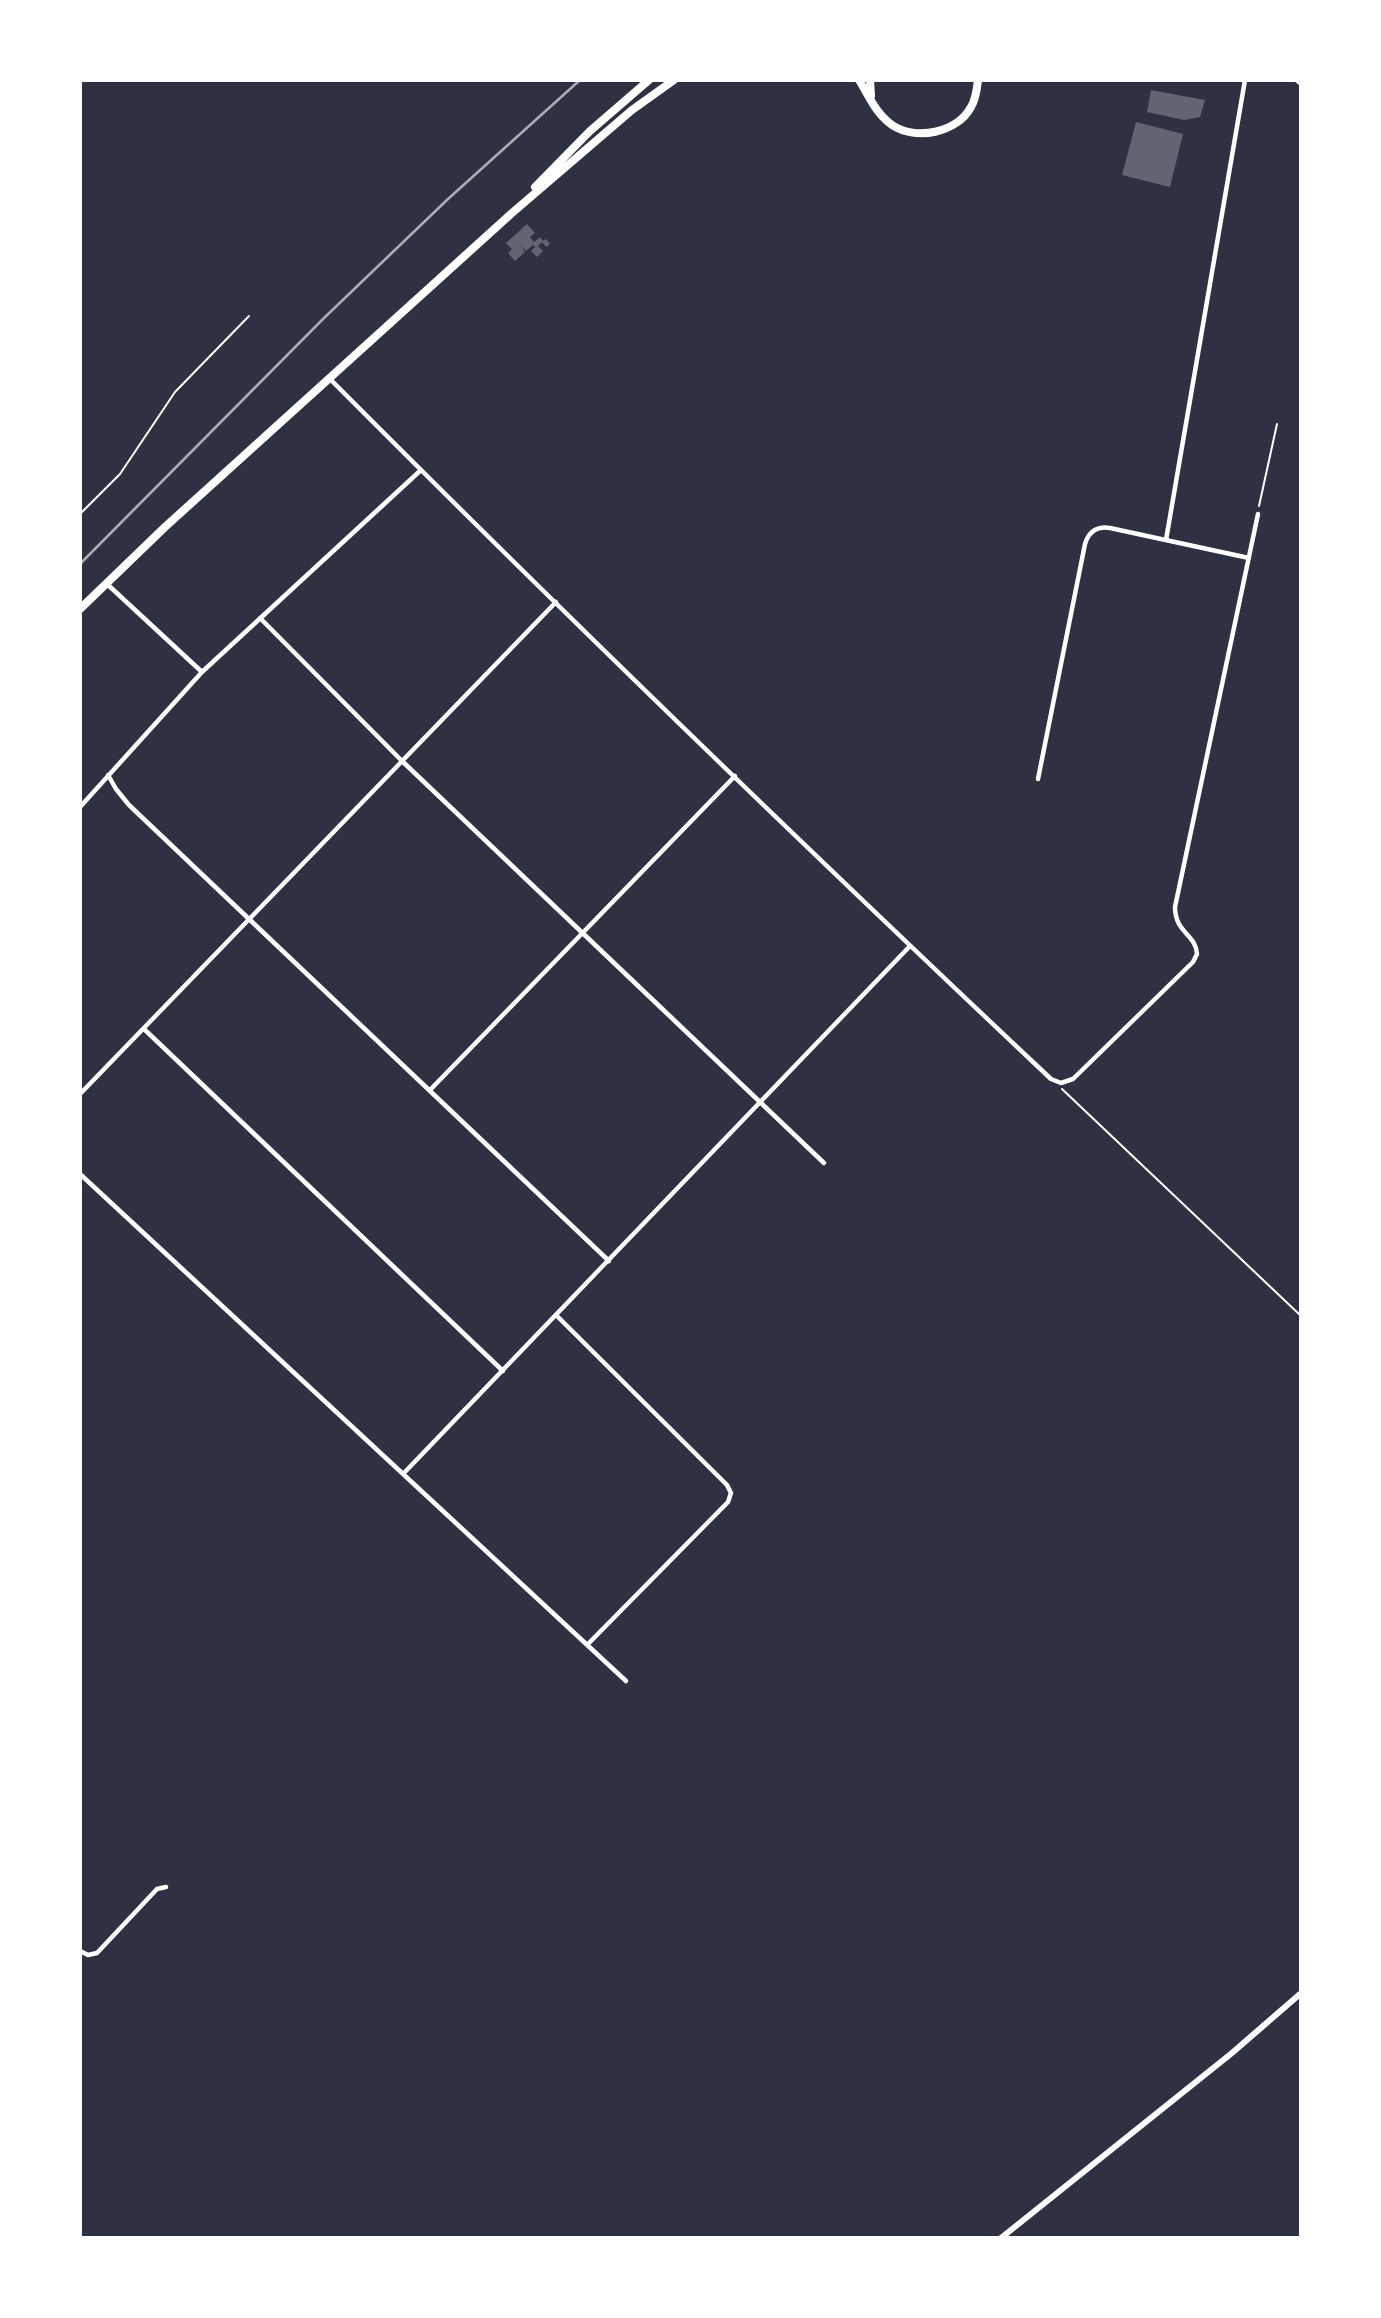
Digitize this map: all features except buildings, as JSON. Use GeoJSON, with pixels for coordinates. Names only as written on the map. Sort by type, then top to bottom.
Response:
{"type":"FeatureCollection","features":[{"type":"Feature","properties":{"kind":"main road"},"geometry":{"type":"LineString","coordinates":[[512,213],[578,143],[649,80]]}},
{"type":"Feature","properties":{"kind":"main road"},"geometry":{"type":"LineString","coordinates":[[80,609],[165,527],[512,213],[632,110],[674,80]]}},
{"type":"Feature","properties":{"kind":"main road"},"geometry":{"type":"LineString","coordinates":[[859,80],[880,114],[897,128],[915,133],[932,132],[951,125],[966,114],[974,102],[978,80]]}},
{"type":"Feature","properties":{"kind":"main road"},"geometry":{"type":"LineString","coordinates":[[870,80],[872,102]]}},
{"type":"Feature","properties":{"kind":"street"},"geometry":{"type":"LineString","coordinates":[[1166,540],[1245,80]]}},
{"type":"Feature","properties":{"kind":"street"},"geometry":{"type":"LineString","coordinates":[[330,378],[910,946],[1051,1079],[1061,1083],[1073,1079],[1196,957],[1196,945],[1177,923],[1175,907],[1258,514]]}},
{"type":"Feature","properties":{"kind":"street"},"geometry":{"type":"LineString","coordinates":[[80,807],[202,672],[421,470]]}},
{"type":"Feature","properties":{"kind":"street"},"geometry":{"type":"LineString","coordinates":[[1038,779],[1085,544],[1089,536],[1096,529],[1106,527],[1249,558]]}},
{"type":"Feature","properties":{"kind":"street"},"geometry":{"type":"LineString","coordinates":[[106,583],[202,672]]}},
{"type":"Feature","properties":{"kind":"street"},"geometry":{"type":"LineString","coordinates":[[80,1094],[556,602]]}},
{"type":"Feature","properties":{"kind":"street"},"geometry":{"type":"LineString","coordinates":[[260,618],[402,761],[824,1163]]}},
{"type":"Feature","properties":{"kind":"street"},"geometry":{"type":"LineString","coordinates":[[108,775],[126,801],[609,1261]]}},
{"type":"Feature","properties":{"kind":"street"},"geometry":{"type":"LineString","coordinates":[[430,1090],[735,776]]}},
{"type":"Feature","properties":{"kind":"street"},"geometry":{"type":"LineString","coordinates":[[403,1474],[910,946]]}},
{"type":"Feature","properties":{"kind":"street"},"geometry":{"type":"LineString","coordinates":[[144,1029],[503,1371]]}},
{"type":"Feature","properties":{"kind":"street"},"geometry":{"type":"LineString","coordinates":[[80,1174],[626,1681]]}},
{"type":"Feature","properties":{"kind":"street"},"geometry":{"type":"LineString","coordinates":[[556,1315],[727,1485],[730,1493],[727,1502],[587,1645]]}},
{"type":"Feature","properties":{"kind":"street"},"geometry":{"type":"LineString","coordinates":[[80,1951],[88,1955],[97,1953],[157,1889],[166,1887]]}},
{"type":"Feature","properties":{"kind":"street"},"geometry":{"type":"LineString","coordinates":[[1001,2238],[1232,2053],[1300,1994]]}},
{"type":"Feature","properties":{"kind":"path"},"geometry":{"type":"LineString","coordinates":[[80,514],[120,474],[175,391],[249,316]]}},
{"type":"Feature","properties":{"kind":"path"},"geometry":{"type":"LineString","coordinates":[[1258,514],[1277,424]]}},
{"type":"Feature","properties":{"kind":"path"},"geometry":{"type":"LineString","coordinates":[[1051,1079],[1300,1315]]}},
{"type":"Feature","properties":{"kind":"railway"},"geometry":{"type":"LineString","coordinates":[[80,564],[323,319],[448,199],[580,80]]}}]}
